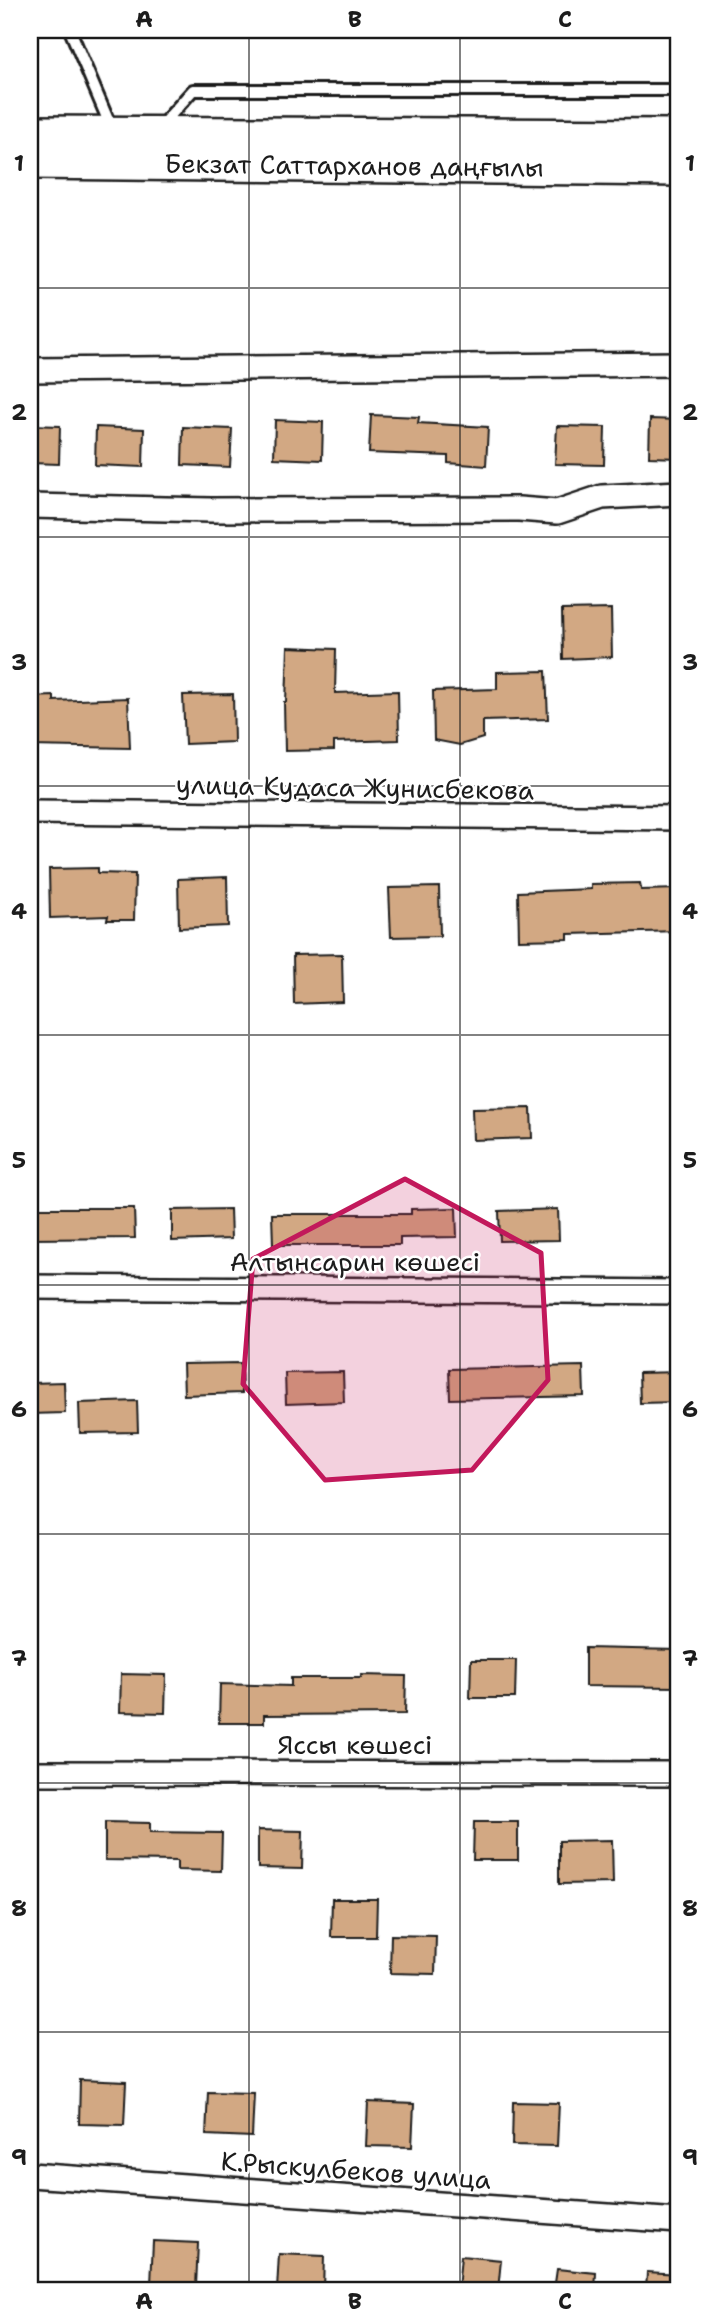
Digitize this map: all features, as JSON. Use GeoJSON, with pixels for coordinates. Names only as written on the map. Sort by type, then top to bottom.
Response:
{"type":"FeatureCollection","features":[{"type":"Feature","properties":{"kind":"main road","name":"Бекзат Саттарханов даңғылы"},"geometry":{"type":"LineString","coordinates":[[30,134],[679,137]]}},
{"type":"Feature","properties":{"kind":"main road","name":"Бекзат Саттарханов даңғылы"},"geometry":{"type":"LineString","coordinates":[[30,161],[679,168]]}},
{"type":"Feature","properties":{"kind":"street"},"geometry":{"type":"LineString","coordinates":[[30,370],[679,364]]}},
{"type":"Feature","properties":{"kind":"street"},"geometry":{"type":"LineString","coordinates":[[30,506],[211,510],[519,509],[557,512],[602,497],[679,493]]}},
{"type":"Feature","properties":{"kind":"street","name":"улица Кудаса Жунисбекова"},"geometry":{"type":"LineString","coordinates":[[30,812],[679,818]]}},
{"type":"Feature","properties":{"kind":"street","name":"Алтынсарин көшесі"},"geometry":{"type":"LineString","coordinates":[[30,1287],[679,1292]]}},
{"type":"Feature","properties":{"kind":"street","name":"Яссы көшесі"},"geometry":{"type":"LineString","coordinates":[[30,1773],[679,1773]]}},
{"type":"Feature","properties":{"kind":"street","name":"К.Рыскулбеков улица"},"geometry":{"type":"LineString","coordinates":[[30,2175],[679,2221]]}},
{"type":"Feature","properties":{"kind":"lane"},"geometry":{"type":"LineString","coordinates":[[70,30],[115,135]]}},
{"type":"Feature","properties":{"kind":"lane"},"geometry":{"type":"LineString","coordinates":[[152,135],[192,89],[679,90]]}},
{"type":"Feature","properties":{"kind":"highlighted area"},"geometry":{"type":"Polygon","coordinates":[[[405,1179],[541,1253],[548,1380],[472,1470],[325,1480],[243,1384],[253,1259],[405,1179]]]}},
{"type":"Feature","properties":{"kind":"building"},"geometry":{"type":"Polygon","coordinates":[[[371,415],[419,417],[418,423],[488,427],[486,466],[448,463],[448,456],[369,453],[371,415]]]}},
{"type":"Feature","properties":{"kind":"building"},"geometry":{"type":"Polygon","coordinates":[[[650,419],[679,420],[679,458],[649,457],[650,419]]]}},
{"type":"Feature","properties":{"kind":"building"},"geometry":{"type":"Polygon","coordinates":[[[275,420],[323,422],[322,460],[274,458],[275,420]]]}},
{"type":"Feature","properties":{"kind":"building"},"geometry":{"type":"Polygon","coordinates":[[[30,425],[60,426],[59,464],[30,463],[30,425]]]}},
{"type":"Feature","properties":{"kind":"building"},"geometry":{"type":"Polygon","coordinates":[[[557,426],[605,427],[604,465],[555,464],[557,426]]]}},
{"type":"Feature","properties":{"kind":"building"},"geometry":{"type":"Polygon","coordinates":[[[96,427],[144,429],[143,467],[95,465],[96,427]]]}},
{"type":"Feature","properties":{"kind":"building"},"geometry":{"type":"Polygon","coordinates":[[[183,427],[232,429],[230,467],[182,465],[183,427]]]}},
{"type":"Feature","properties":{"kind":"building"},"geometry":{"type":"Polygon","coordinates":[[[611,609],[612,657],[563,659],[562,610],[611,609]]]}},
{"type":"Feature","properties":{"kind":"building"},"geometry":{"type":"Polygon","coordinates":[[[288,647],[336,649],[335,693],[398,691],[399,740],[334,742],[334,750],[285,751],[284,702],[288,647]]]}},
{"type":"Feature","properties":{"kind":"building"},"geometry":{"type":"Polygon","coordinates":[[[546,671],[548,719],[483,721],[483,738],[460,745],[434,740],[433,691],[497,689],[497,672],[546,671]]]}},
{"type":"Feature","properties":{"kind":"building"},"geometry":{"type":"Polygon","coordinates":[[[233,694],[234,742],[185,744],[183,695],[233,694]]]}},
{"type":"Feature","properties":{"kind":"building"},"geometry":{"type":"Polygon","coordinates":[[[54,696],[54,701],[128,698],[130,748],[30,746],[30,697],[54,696]]]}},
{"type":"Feature","properties":{"kind":"building"},"geometry":{"type":"Polygon","coordinates":[[[98,868],[98,873],[135,874],[134,920],[107,920],[108,916],[50,918],[49,869],[98,868]]]}},
{"type":"Feature","properties":{"kind":"building"},"geometry":{"type":"Polygon","coordinates":[[[227,877],[228,926],[179,928],[178,879],[227,877]]]}},
{"type":"Feature","properties":{"kind":"building"},"geometry":{"type":"Polygon","coordinates":[[[640,883],[641,890],[679,889],[679,931],[568,934],[568,939],[519,940],[518,892],[591,889],[591,884],[640,883]]]}},
{"type":"Feature","properties":{"kind":"building"},"geometry":{"type":"Polygon","coordinates":[[[439,887],[440,936],[391,937],[389,888],[439,887]]]}},
{"type":"Feature","properties":{"kind":"building"},"geometry":{"type":"Polygon","coordinates":[[[342,954],[343,1002],[294,1004],[293,955],[342,954]]]}},
{"type":"Feature","properties":{"kind":"building"},"geometry":{"type":"Polygon","coordinates":[[[531,1108],[532,1138],[473,1140],[472,1109],[531,1108]]]}},
{"type":"Feature","properties":{"kind":"building"},"geometry":{"type":"Polygon","coordinates":[[[30,1208],[134,1208],[135,1238],[30,1239],[30,1208]]]}},
{"type":"Feature","properties":{"kind":"building"},"geometry":{"type":"Polygon","coordinates":[[[456,1208],[457,1237],[400,1238],[400,1245],[273,1245],[272,1214],[411,1214],[411,1209],[456,1208]]]}},
{"type":"Feature","properties":{"kind":"building"},"geometry":{"type":"Polygon","coordinates":[[[230,1209],[231,1239],[172,1241],[172,1210],[230,1209]]]}},
{"type":"Feature","properties":{"kind":"building"},"geometry":{"type":"Polygon","coordinates":[[[558,1209],[559,1240],[500,1241],[499,1211],[558,1209]]]}},
{"type":"Feature","properties":{"kind":"building"},"geometry":{"type":"Polygon","coordinates":[[[241,1363],[242,1393],[184,1395],[183,1364],[241,1363]]]}},
{"type":"Feature","properties":{"kind":"building"},"geometry":{"type":"Polygon","coordinates":[[[583,1366],[584,1396],[450,1399],[449,1369],[583,1366]]]}},
{"type":"Feature","properties":{"kind":"building"},"geometry":{"type":"Polygon","coordinates":[[[343,1372],[344,1402],[286,1404],[285,1373],[343,1372]]]}},
{"type":"Feature","properties":{"kind":"building"},"geometry":{"type":"Polygon","coordinates":[[[679,1372],[679,1402],[640,1403],[639,1373],[679,1372]]]}},
{"type":"Feature","properties":{"kind":"building"},"geometry":{"type":"Polygon","coordinates":[[[64,1382],[65,1413],[30,1414],[30,1383],[64,1382]]]}},
{"type":"Feature","properties":{"kind":"building"},"geometry":{"type":"Polygon","coordinates":[[[137,1401],[138,1432],[80,1433],[79,1403],[137,1401]]]}},
{"type":"Feature","properties":{"kind":"building"},"geometry":{"type":"Polygon","coordinates":[[[585,1648],[679,1650],[679,1687],[585,1686],[585,1648]]]}},
{"type":"Feature","properties":{"kind":"building"},"geometry":{"type":"Polygon","coordinates":[[[471,1660],[516,1660],[515,1698],[470,1698],[471,1660]]]}},
{"type":"Feature","properties":{"kind":"building"},"geometry":{"type":"Polygon","coordinates":[[[121,1674],[166,1675],[165,1713],[120,1712],[121,1674]]]}},
{"type":"Feature","properties":{"kind":"building"},"geometry":{"type":"Polygon","coordinates":[[[361,1675],[406,1676],[405,1714],[264,1715],[264,1723],[219,1723],[220,1684],[291,1686],[291,1678],[361,1678],[361,1675]]]}},
{"type":"Feature","properties":{"kind":"building"},"geometry":{"type":"Polygon","coordinates":[[[105,1822],[150,1823],[150,1832],[222,1833],[221,1871],[177,1870],[177,1861],[105,1860],[105,1822]]]}},
{"type":"Feature","properties":{"kind":"building"},"geometry":{"type":"Polygon","coordinates":[[[474,1822],[518,1822],[518,1860],[473,1860],[474,1822]]]}},
{"type":"Feature","properties":{"kind":"building"},"geometry":{"type":"Polygon","coordinates":[[[258,1830],[303,1831],[302,1869],[258,1868],[258,1830]]]}},
{"type":"Feature","properties":{"kind":"building"},"geometry":{"type":"Polygon","coordinates":[[[612,1840],[613,1883],[559,1884],[559,1841],[612,1840]]]}},
{"type":"Feature","properties":{"kind":"building"},"geometry":{"type":"Polygon","coordinates":[[[332,1899],[377,1899],[376,1937],[331,1937],[332,1899]]]}},
{"type":"Feature","properties":{"kind":"building"},"geometry":{"type":"Polygon","coordinates":[[[391,1935],[436,1936],[435,1974],[390,1973],[391,1935]]]}},
{"type":"Feature","properties":{"kind":"building"},"geometry":{"type":"Polygon","coordinates":[[[80,2080],[126,2082],[124,2125],[79,2124],[80,2080]]]}},
{"type":"Feature","properties":{"kind":"building"},"geometry":{"type":"Polygon","coordinates":[[[208,2092],[254,2093],[252,2137],[206,2135],[208,2092]]]}},
{"type":"Feature","properties":{"kind":"building"},"geometry":{"type":"Polygon","coordinates":[[[368,2102],[414,2104],[412,2147],[366,2146],[368,2102]]]}},
{"type":"Feature","properties":{"kind":"building"},"geometry":{"type":"Polygon","coordinates":[[[513,2102],[559,2103],[557,2146],[512,2145],[513,2102]]]}},
{"type":"Feature","properties":{"kind":"building"},"geometry":{"type":"Polygon","coordinates":[[[153,2241],[198,2243],[196,2286],[151,2284],[153,2241]]]}},
{"type":"Feature","properties":{"kind":"building"},"geometry":{"type":"Polygon","coordinates":[[[279,2254],[324,2256],[323,2290],[277,2290],[279,2254]]]}},
{"type":"Feature","properties":{"kind":"building"},"geometry":{"type":"Polygon","coordinates":[[[461,2256],[501,2260],[498,2290],[458,2290],[461,2256]]]}},
{"type":"Feature","properties":{"kind":"building"},"geometry":{"type":"Polygon","coordinates":[[[557,2269],[596,2273],[595,2290],[554,2290],[557,2269]]]}},
{"type":"Feature","properties":{"kind":"building"},"geometry":{"type":"Polygon","coordinates":[[[647,2272],[679,2274],[679,2290],[646,2290],[647,2272]]]}}]}
